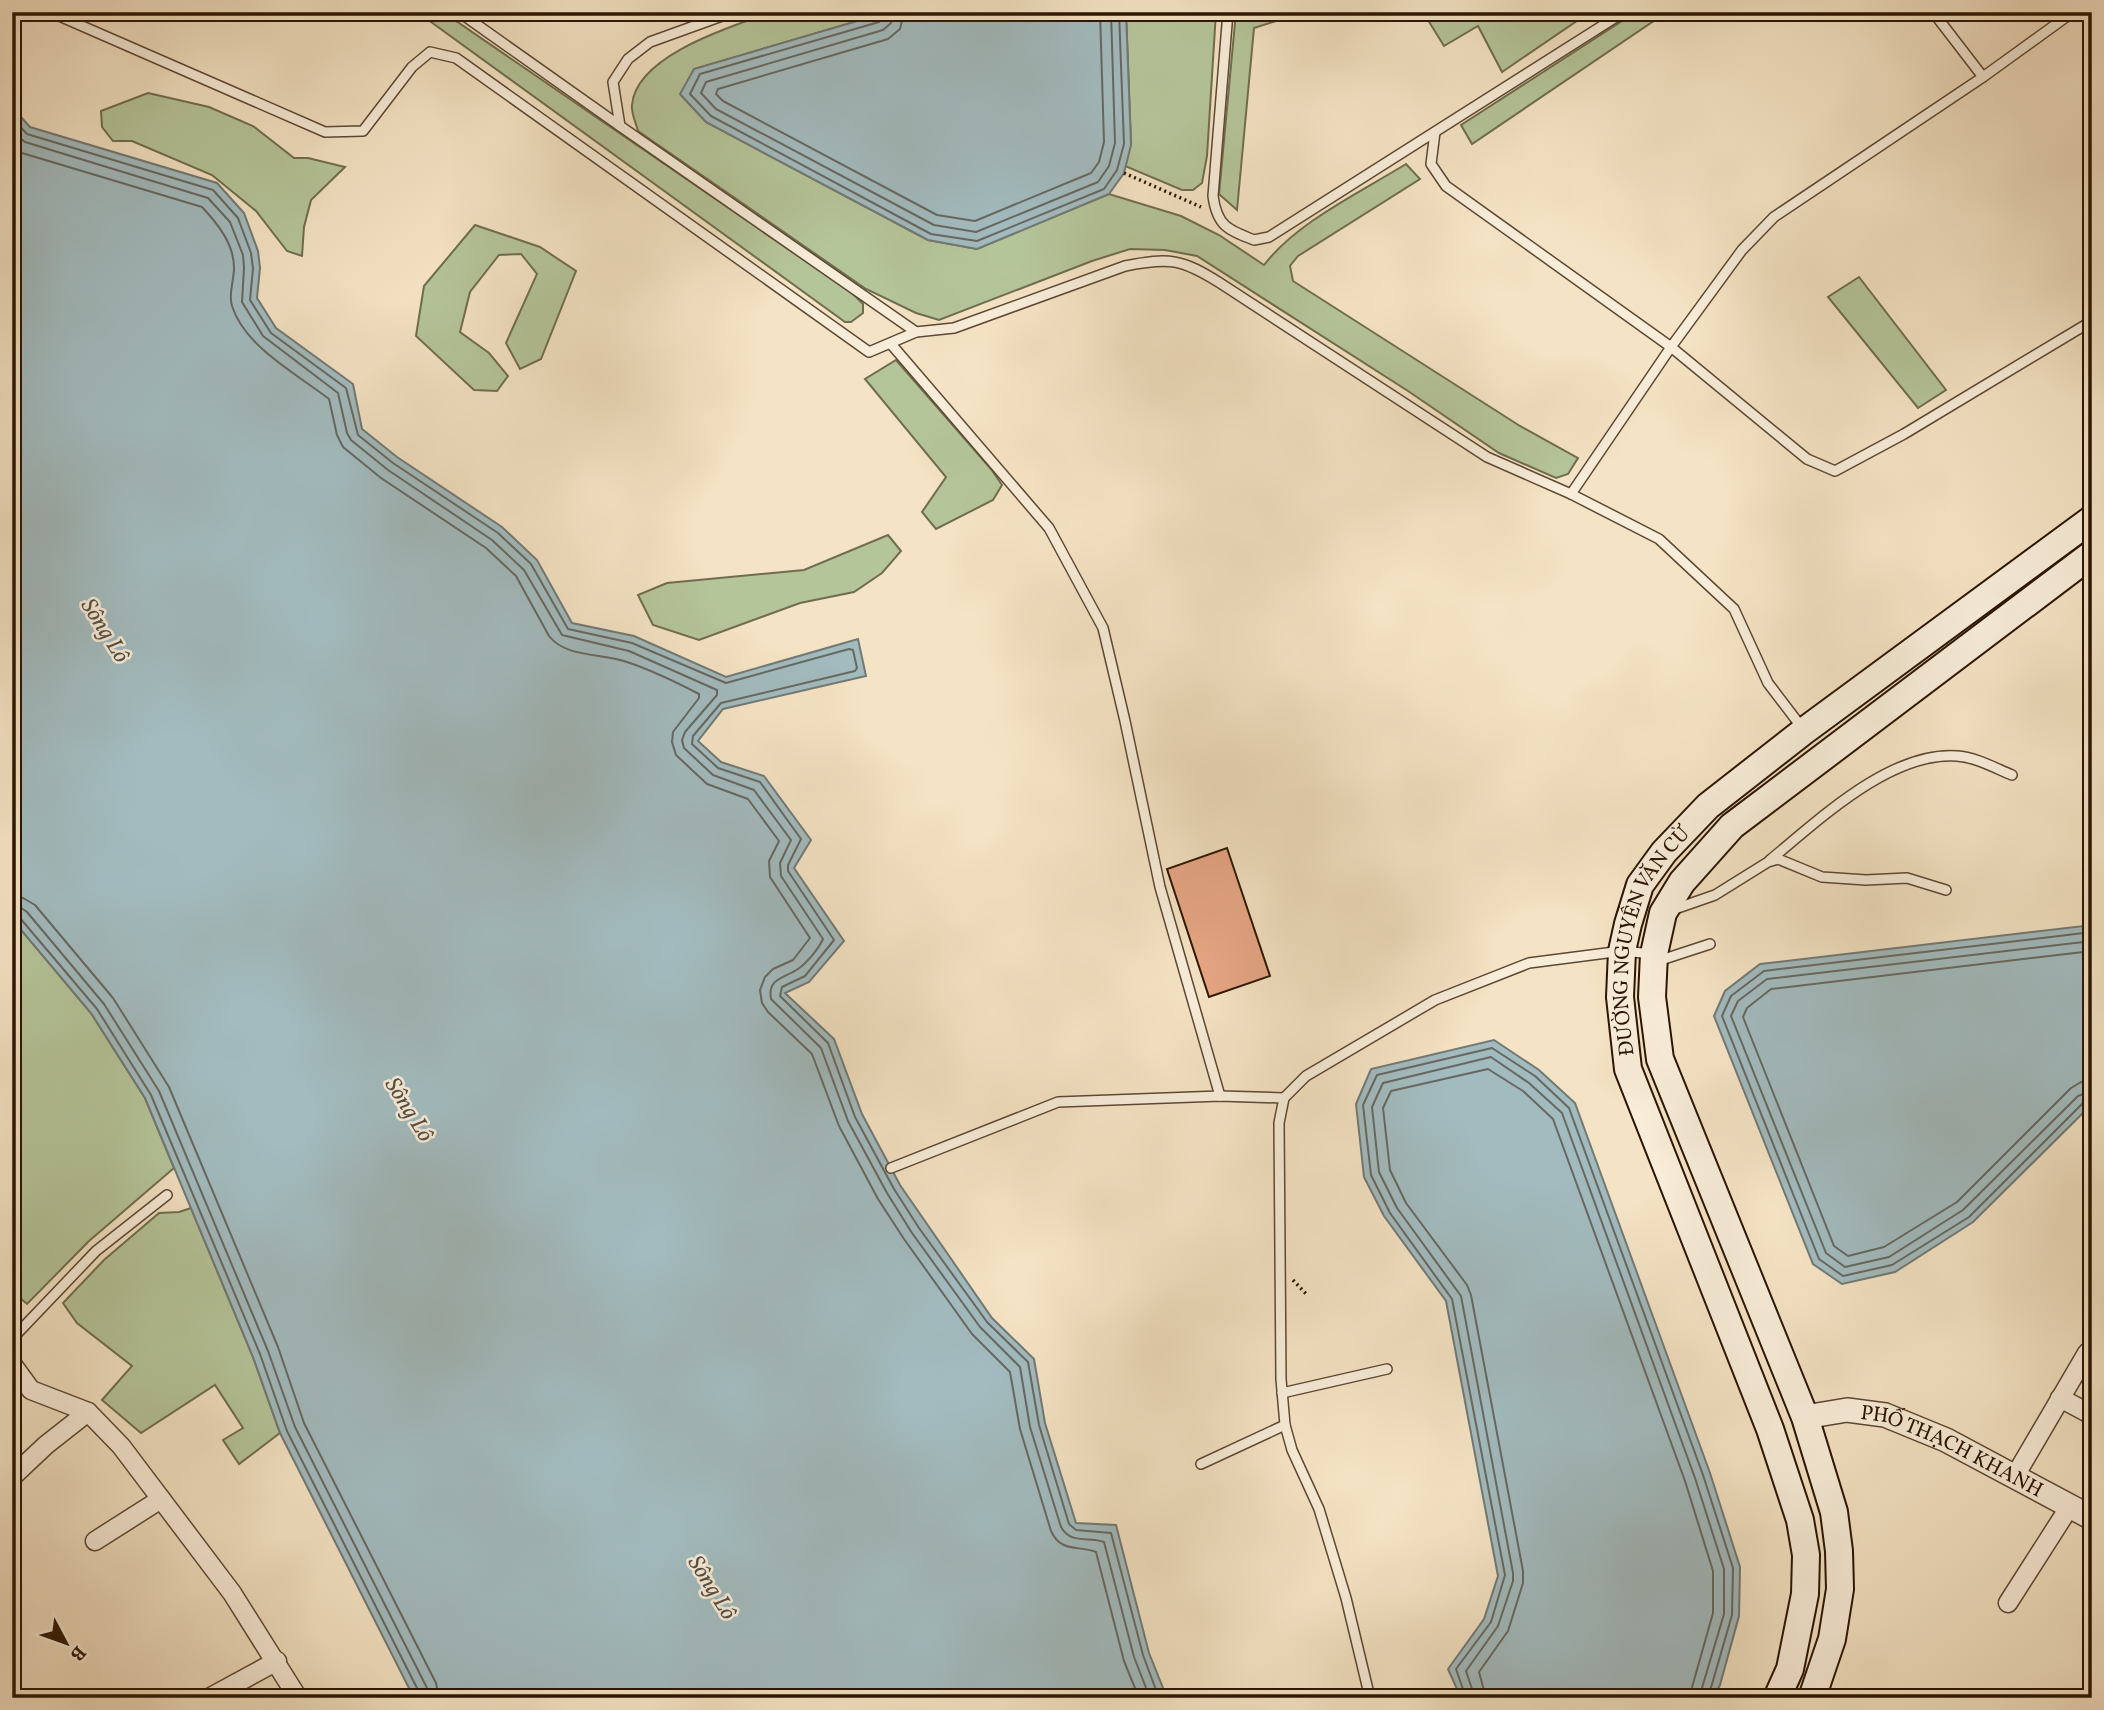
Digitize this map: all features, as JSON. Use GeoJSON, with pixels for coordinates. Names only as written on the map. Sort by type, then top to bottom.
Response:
{"type":"FeatureCollection","features":[{"type":"Feature","properties":{"kind":"main road","name":"ĐƯỜNG NGUYỄN VĂN CỪ"},"geometry":{"type":"LineString","coordinates":[[1777,1698],[1790,1669],[1805,1594],[1806,1555],[1800,1520],[1770,1429],[1628,1069],[1620,997],[1622,951],[1640,885],[1664,852],[1708,806],[1804,731],[2092,519]]}},
{"type":"Feature","properties":{"kind":"main road","name":"ĐƯỜNG NGUYỄN VĂN CỪ"},"geometry":{"type":"LineString","coordinates":[[1812,1698],[1832,1639],[1840,1589],[1834,1512],[1805,1417],[1660,1059],[1652,997],[1654,959],[1663,913],[1682,882],[1732,826],[2092,554]]}},
{"type":"Feature","properties":{"kind":"street"},"geometry":{"type":"LineString","coordinates":[[2015,1475],[2087,1353]]}},
{"type":"Feature","properties":{"kind":"street"},"geometry":{"type":"LineString","coordinates":[[12,1364],[31,1390],[88,1412],[121,1446],[232,1593],[298,1698]]}},
{"type":"Feature","properties":{"kind":"street"},"geometry":{"type":"LineString","coordinates":[[2060,1398],[2092,1415]]}},
{"type":"Feature","properties":{"kind":"street","name":"PHỐ THẠCH KHANH"},"geometry":{"type":"LineString","coordinates":[[1805,1417],[1847,1410],[1885,1415],[1946,1440],[2092,1518]]}},
{"type":"Feature","properties":{"kind":"street"},"geometry":{"type":"LineString","coordinates":[[12,1477],[88,1412]]}},
{"type":"Feature","properties":{"kind":"street"},"geometry":{"type":"LineString","coordinates":[[95,1541],[161,1499]]}},
{"type":"Feature","properties":{"kind":"street"},"geometry":{"type":"LineString","coordinates":[[2008,1603],[2070,1506]]}},
{"type":"Feature","properties":{"kind":"street"},"geometry":{"type":"LineString","coordinates":[[209,1698],[277,1661]]}},
{"type":"Feature","properties":{"kind":"lane"},"geometry":{"type":"LineString","coordinates":[[50,12],[70,16],[324,132],[363,131],[412,67],[430,52],[456,58],[869,352],[916,332],[954,328],[1125,266],[1150,261],[1177,261],[1198,269],[1488,457],[1571,494],[1659,539],[1734,609],[1768,683],[1804,731]]}},
{"type":"Feature","properties":{"kind":"lane"},"geometry":{"type":"LineString","coordinates":[[459,12],[916,332]]}},
{"type":"Feature","properties":{"kind":"lane"},"geometry":{"type":"LineString","coordinates":[[620,126],[613,82],[628,59],[650,42],[733,12]]}},
{"type":"Feature","properties":{"kind":"lane"},"geometry":{"type":"LineString","coordinates":[[1228,12],[1213,196],[1215,214],[1226,227],[1254,240],[1269,237],[1624,12]]}},
{"type":"Feature","properties":{"kind":"lane"},"geometry":{"type":"LineString","coordinates":[[1933,12],[1983,77]]}},
{"type":"Feature","properties":{"kind":"lane"},"geometry":{"type":"LineString","coordinates":[[1571,494],[1742,250],[1774,217],[1983,77],[2073,12]]}},
{"type":"Feature","properties":{"kind":"lane"},"geometry":{"type":"LineString","coordinates":[[1435,132],[1431,164],[1446,186],[1671,348],[1807,459],[1835,471],[1904,435],[2092,321]]}},
{"type":"Feature","properties":{"kind":"lane"},"geometry":{"type":"LineString","coordinates":[[891,344],[1049,528],[1103,628],[1160,887],[1220,1096]]}},
{"type":"Feature","properties":{"kind":"lane"},"geometry":{"type":"LineString","coordinates":[[1663,913],[1715,895],[1768,862],[1834,808],[1892,769],[1927,757],[1958,756],[2012,775]]}},
{"type":"Feature","properties":{"kind":"lane"},"geometry":{"type":"LineString","coordinates":[[1768,862],[1778,859],[1787,861],[1822,877],[1866,880],[1907,878],[1946,890]]}},
{"type":"Feature","properties":{"kind":"lane"},"geometry":{"type":"LineString","coordinates":[[1370,1698],[1346,1598],[1319,1509],[1292,1450],[1285,1425],[1282,1393],[1279,1123],[1284,1098],[1306,1076],[1435,1000],[1529,963],[1622,951],[1654,959],[1710,944]]}},
{"type":"Feature","properties":{"kind":"lane"},"geometry":{"type":"LineString","coordinates":[[891,1168],[1058,1102],[1220,1096],[1284,1098]]}},
{"type":"Feature","properties":{"kind":"lane"},"geometry":{"type":"LineString","coordinates":[[12,1339],[96,1251],[167,1195]]}},
{"type":"Feature","properties":{"kind":"lane"},"geometry":{"type":"LineString","coordinates":[[1282,1393],[1387,1369]]}},
{"type":"Feature","properties":{"kind":"lane"},"geometry":{"type":"LineString","coordinates":[[1201,1464],[1285,1425]]}},
{"type":"Feature","properties":{"kind":"path"},"geometry":{"type":"LineString","coordinates":[[1124,173],[1215,214]]}},
{"type":"Feature","properties":{"kind":"green space"},"geometry":{"type":"Polygon","coordinates":[[[443,12],[851,292],[863,304],[863,313],[851,322],[845,322],[420,14],[443,12]]]}},
{"type":"Feature","properties":{"kind":"green space"},"geometry":{"type":"Polygon","coordinates":[[[772,12],[888,12],[694,69],[681,95],[706,122],[928,240],[977,249],[1109,194],[1181,216],[1219,235],[1264,265],[1311,222],[1406,164],[1420,179],[1298,256],[1290,266],[1293,281],[1520,426],[1578,458],[1568,474],[1556,478],[1499,453],[1408,391],[1197,256],[1165,250],[1130,249],[939,320],[916,313],[866,289],[638,131],[632,105],[638,87],[650,71],[689,45],[772,12]]]}},
{"type":"Feature","properties":{"kind":"green space"},"geometry":{"type":"Polygon","coordinates":[[[1126,12],[1216,12],[1207,156],[1202,183],[1193,190],[1182,190],[1125,166],[1131,144],[1126,12]]]}},
{"type":"Feature","properties":{"kind":"green space"},"geometry":{"type":"Polygon","coordinates":[[[1236,12],[1304,12],[1254,28],[1237,210],[1219,194],[1236,12]]]}},
{"type":"Feature","properties":{"kind":"green space"},"geometry":{"type":"Polygon","coordinates":[[[1423,12],[1590,12],[1502,72],[1478,26],[1444,46],[1423,12]]]}},
{"type":"Feature","properties":{"kind":"green space"},"geometry":{"type":"Polygon","coordinates":[[[1636,12],[1667,12],[1472,144],[1461,125],[1636,12]]]}},
{"type":"Feature","properties":{"kind":"green space"},"geometry":{"type":"Polygon","coordinates":[[[148,93],[209,107],[253,126],[294,158],[308,158],[345,167],[311,200],[304,227],[302,256],[287,251],[256,211],[212,175],[132,141],[113,141],[102,127],[101,111],[148,93]]]}},
{"type":"Feature","properties":{"kind":"green space"},"geometry":{"type":"Polygon","coordinates":[[[475,225],[540,247],[576,271],[541,359],[520,369],[506,343],[537,274],[521,254],[499,255],[470,292],[460,332],[489,353],[508,376],[497,391],[474,390],[416,336],[424,286],[475,225]]]}},
{"type":"Feature","properties":{"kind":"green space"},"geometry":{"type":"Polygon","coordinates":[[[1859,277],[1946,390],[1918,408],[1828,297],[1859,277]]]}},
{"type":"Feature","properties":{"kind":"green space"},"geometry":{"type":"Polygon","coordinates":[[[896,360],[1002,485],[993,500],[936,529],[922,512],[946,477],[865,379],[896,360]]]}},
{"type":"Feature","properties":{"kind":"green space"},"geometry":{"type":"Polygon","coordinates":[[[888,535],[901,551],[882,573],[854,592],[800,603],[699,640],[653,625],[638,595],[667,583],[804,570],[888,535]]]}},
{"type":"Feature","properties":{"kind":"green space"},"geometry":{"type":"Polygon","coordinates":[[[12,919],[91,1013],[145,1098],[174,1168],[89,1241],[27,1304],[12,1291],[12,919]]]}},
{"type":"Feature","properties":{"kind":"green space"},"geometry":{"type":"Polygon","coordinates":[[[191,1208],[253,1357],[280,1433],[239,1464],[223,1440],[243,1428],[215,1385],[141,1433],[102,1400],[132,1366],[77,1323],[63,1303],[104,1260],[159,1213],[191,1208]]]}},
{"type":"Feature","properties":{"kind":"water"},"geometry":{"type":"Polygon","coordinates":[[[888,12],[1126,12],[1131,145],[1124,173],[1109,194],[977,249],[928,240],[706,122],[680,94],[694,69],[888,12]]]}},
{"type":"Feature","properties":{"kind":"water","name":"Sông Lô"},"geometry":{"type":"Polygon","coordinates":[[[12,107],[30,127],[217,183],[244,213],[258,251],[260,268],[257,298],[276,328],[353,384],[362,429],[397,457],[502,527],[537,560],[572,623],[634,636],[726,677],[858,639],[866,676],[723,709],[698,741],[721,762],[764,776],[811,840],[794,868],[844,941],[809,982],[785,993],[834,1039],[862,1114],[900,1185],[992,1318],[1034,1359],[1045,1423],[1076,1523],[1116,1525],[1149,1653],[1167,1698],[414,1698],[280,1433],[253,1357],[145,1098],[91,1013],[12,919],[12,107]]]}},
{"type":"Feature","properties":{"kind":"water"},"geometry":{"type":"Polygon","coordinates":[[[2092,925],[2092,1104],[1973,1222],[1895,1272],[1842,1284],[1813,1264],[1714,1016],[1725,991],[1760,964],[2092,925]]]}},
{"type":"Feature","properties":{"kind":"water"},"geometry":{"type":"Polygon","coordinates":[[[1494,1040],[1539,1070],[1575,1103],[1710,1473],[1740,1567],[1739,1616],[1714,1698],[1461,1698],[1448,1669],[1484,1619],[1498,1576],[1446,1301],[1384,1216],[1364,1177],[1356,1104],[1371,1069],[1494,1040]]]}},
{"type":"Feature","properties":{"kind":"building"},"geometry":{"type":"Polygon","coordinates":[[[1227,848],[1270,976],[1209,997],[1167,869],[1227,848]]]}}]}
